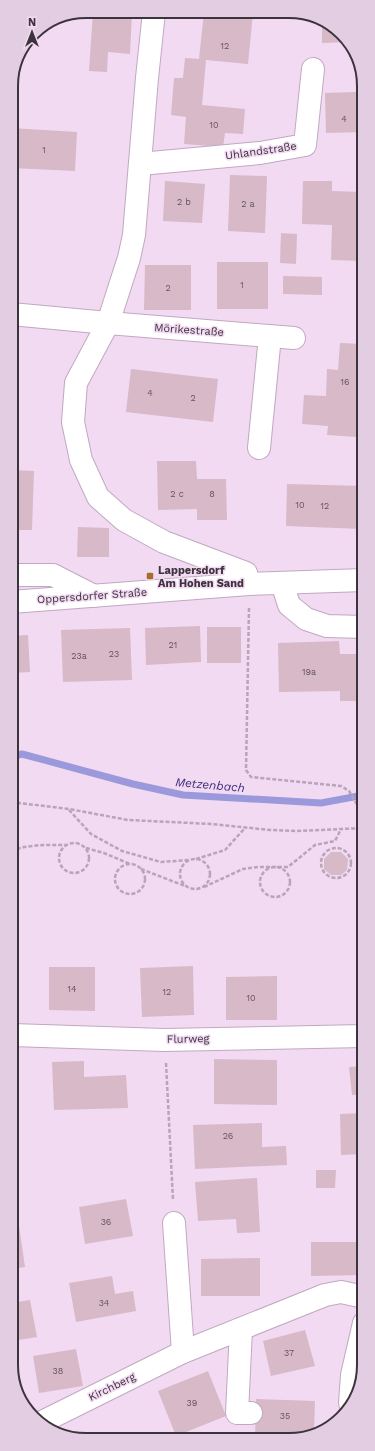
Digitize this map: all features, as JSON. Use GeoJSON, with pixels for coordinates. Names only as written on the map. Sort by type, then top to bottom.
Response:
{"type":"FeatureCollection","features":[{"type":"Feature","properties":{"kind":"street"},"geometry":{"type":"LineString","coordinates":[[153,18],[134,235],[129,258],[108,323],[76,383],[73,422],[81,460],[98,497],[124,520],[164,542],[246,573],[250,584]]}},
{"type":"Feature","properties":{"kind":"street","name":"Uhlandstraße"},"geometry":{"type":"LineString","coordinates":[[140,164],[260,153],[305,145],[313,69]]}},
{"type":"Feature","properties":{"kind":"street","name":"Mörikestraße"},"geometry":{"type":"LineString","coordinates":[[18,315],[294,338]]}},
{"type":"Feature","properties":{"kind":"street"},"geometry":{"type":"LineString","coordinates":[[259,448],[270,336]]}},
{"type":"Feature","properties":{"kind":"street"},"geometry":{"type":"LineString","coordinates":[[18,575],[53,575],[94,596]]}},
{"type":"Feature","properties":{"kind":"street","name":"Oppersdorfer Straße"},"geometry":{"type":"LineString","coordinates":[[18,601],[250,584],[357,580]]}},
{"type":"Feature","properties":{"kind":"street"},"geometry":{"type":"LineString","coordinates":[[282,583],[289,605],[306,620],[328,626],[357,627]]}},
{"type":"Feature","properties":{"kind":"street","name":"Flurweg"},"geometry":{"type":"LineString","coordinates":[[18,1035],[164,1040],[357,1036]]}},
{"type":"Feature","properties":{"kind":"street"},"geometry":{"type":"LineString","coordinates":[[174,1223],[183,1352]]}},
{"type":"Feature","properties":{"kind":"street","name":"Kirchberg"},"geometry":{"type":"LineString","coordinates":[[46,1420],[183,1352],[325,1295],[341,1292],[357,1295]]}},
{"type":"Feature","properties":{"kind":"street"},"geometry":{"type":"LineString","coordinates":[[241,1329],[237,1413],[251,1413]]}},
{"type":"Feature","properties":{"kind":"street"},"geometry":{"type":"LineString","coordinates":[[351,1394],[352,1375],[357,1354]]}},
{"type":"Feature","properties":{"kind":"path"},"geometry":{"type":"LineString","coordinates":[[250,584],[246,770],[251,777],[341,786],[349,792],[357,805]]}},
{"type":"Feature","properties":{"kind":"path"},"geometry":{"type":"LineString","coordinates":[[18,803],[69,809],[128,820],[212,824],[297,831],[357,828]]}},
{"type":"Feature","properties":{"kind":"path"},"geometry":{"type":"LineString","coordinates":[[69,809],[91,834],[122,851],[161,862],[195,859],[225,850],[246,827]]}},
{"type":"Feature","properties":{"kind":"path"},"geometry":{"type":"LineString","coordinates":[[336,848],[335,841],[341,829]]}},
{"type":"Feature","properties":{"kind":"path"},"geometry":{"type":"LineString","coordinates":[[18,848],[41,844],[66,845],[76,843],[85,848],[104,853],[137,866],[190,889],[195,889],[204,887],[244,869],[288,867],[315,845],[335,841]]}},
{"type":"Feature","properties":{"kind":"path"},"geometry":{"type":"LineString","coordinates":[[66,845],[60,852],[59,862],[64,870],[73,873],[82,871],[88,863],[88,852],[85,848]]}},
{"type":"Feature","properties":{"kind":"path"},"geometry":{"type":"LineString","coordinates":[[336,848],[347,852],[351,861],[349,871],[341,878],[326,875],[321,866],[322,855],[326,851],[336,848]]}},
{"type":"Feature","properties":{"kind":"path"},"geometry":{"type":"LineString","coordinates":[[195,859],[204,862],[210,870],[209,879],[204,887]]}},
{"type":"Feature","properties":{"kind":"path"},"geometry":{"type":"LineString","coordinates":[[185,886],[182,882],[180,872],[185,863],[189,860]]}},
{"type":"Feature","properties":{"kind":"path"},"geometry":{"type":"LineString","coordinates":[[130,864],[120,868],[114,877],[116,887],[124,893],[135,894],[143,887],[144,877],[141,869]]}},
{"type":"Feature","properties":{"kind":"path"},"geometry":{"type":"LineString","coordinates":[[275,867],[286,872],[291,880],[285,894],[275,897],[265,894],[260,885],[260,880],[266,870],[275,867]]}},
{"type":"Feature","properties":{"kind":"path"},"geometry":{"type":"LineString","coordinates":[[164,1040],[174,1223]]}},
{"type":"Feature","properties":{"kind":"building"},"geometry":{"type":"Polygon","coordinates":[[[93,18],[132,18],[130,54],[108,52],[107,72],[89,71],[93,18]]]}},
{"type":"Feature","properties":{"kind":"building"},"geometry":{"type":"Polygon","coordinates":[[[203,18],[253,18],[248,64],[206,60],[202,105],[245,109],[243,134],[225,133],[223,147],[184,144],[186,117],[171,115],[174,78],[183,78],[185,58],[199,59],[203,18]]]}},
{"type":"Feature","properties":{"kind":"building"},"geometry":{"type":"Polygon","coordinates":[[[322,27],[341,42],[322,43],[322,27]]]}},
{"type":"Feature","properties":{"kind":"building"},"geometry":{"type":"Polygon","coordinates":[[[356,92],[357,132],[326,133],[325,93],[356,92]]]}},
{"type":"Feature","properties":{"kind":"building"},"geometry":{"type":"Polygon","coordinates":[[[18,128],[77,132],[75,171],[18,168],[18,128]]]}},
{"type":"Feature","properties":{"kind":"building"},"geometry":{"type":"Polygon","coordinates":[[[230,175],[267,176],[265,233],[228,231],[230,175]]]}},
{"type":"Feature","properties":{"kind":"building"},"geometry":{"type":"Polygon","coordinates":[[[165,181],[205,184],[202,223],[163,221],[165,181]]]}},
{"type":"Feature","properties":{"kind":"building"},"geometry":{"type":"Polygon","coordinates":[[[303,181],[332,181],[332,191],[357,192],[357,261],[331,260],[332,225],[302,224],[303,181]]]}},
{"type":"Feature","properties":{"kind":"building"},"geometry":{"type":"Polygon","coordinates":[[[281,233],[297,234],[296,264],[280,263],[281,233]]]}},
{"type":"Feature","properties":{"kind":"building"},"geometry":{"type":"Polygon","coordinates":[[[217,262],[268,262],[268,309],[217,309],[217,262]]]}},
{"type":"Feature","properties":{"kind":"building"},"geometry":{"type":"Polygon","coordinates":[[[145,265],[191,265],[191,310],[144,310],[145,265]]]}},
{"type":"Feature","properties":{"kind":"building"},"geometry":{"type":"Polygon","coordinates":[[[283,276],[322,277],[322,295],[283,294],[283,276]]]}},
{"type":"Feature","properties":{"kind":"building"},"geometry":{"type":"Polygon","coordinates":[[[340,343],[357,344],[357,437],[327,435],[328,426],[302,424],[304,395],[326,396],[327,369],[338,370],[340,343]]]}},
{"type":"Feature","properties":{"kind":"building"},"geometry":{"type":"Polygon","coordinates":[[[18,353],[19,353],[18,380],[18,353]]]}},
{"type":"Feature","properties":{"kind":"building"},"geometry":{"type":"Polygon","coordinates":[[[131,369],[218,379],[213,422],[126,412],[131,369]]]}},
{"type":"Feature","properties":{"kind":"building"},"geometry":{"type":"Polygon","coordinates":[[[157,461],[196,461],[197,479],[226,479],[227,520],[197,520],[197,509],[158,510],[157,461]]]}},
{"type":"Feature","properties":{"kind":"building"},"geometry":{"type":"Polygon","coordinates":[[[18,470],[34,471],[32,530],[18,530],[18,470]]]}},
{"type":"Feature","properties":{"kind":"building"},"geometry":{"type":"Polygon","coordinates":[[[287,484],[357,486],[357,529],[286,526],[287,484]]]}},
{"type":"Feature","properties":{"kind":"building"},"geometry":{"type":"Polygon","coordinates":[[[78,527],[109,528],[109,557],[77,557],[78,527]]]}},
{"type":"Feature","properties":{"kind":"building"},"geometry":{"type":"Polygon","coordinates":[[[200,626],[201,662],[146,665],[145,628],[200,626]]]}},
{"type":"Feature","properties":{"kind":"building"},"geometry":{"type":"Polygon","coordinates":[[[207,627],[241,627],[241,663],[207,663],[207,627]]]}},
{"type":"Feature","properties":{"kind":"building"},"geometry":{"type":"Polygon","coordinates":[[[130,628],[132,680],[63,682],[61,630],[130,628]]]}},
{"type":"Feature","properties":{"kind":"building"},"geometry":{"type":"Polygon","coordinates":[[[28,635],[30,672],[18,673],[18,636],[28,635]]]}},
{"type":"Feature","properties":{"kind":"building"},"geometry":{"type":"Polygon","coordinates":[[[339,641],[340,654],[357,654],[357,701],[340,701],[340,691],[279,692],[278,643],[339,641]]]}},
{"type":"Feature","properties":{"kind":"building"},"geometry":{"type":"Polygon","coordinates":[[[331,852],[341,852],[348,859],[347,870],[341,875],[331,875],[324,869],[324,859],[331,852]]]}},
{"type":"Feature","properties":{"kind":"building"},"geometry":{"type":"Polygon","coordinates":[[[193,966],[194,1015],[142,1017],[140,968],[193,966]]]}},
{"type":"Feature","properties":{"kind":"building"},"geometry":{"type":"Polygon","coordinates":[[[49,967],[95,967],[95,1011],[49,1010],[49,967]]]}},
{"type":"Feature","properties":{"kind":"building"},"geometry":{"type":"Polygon","coordinates":[[[277,976],[277,1020],[226,1020],[226,977],[277,976]]]}},
{"type":"Feature","properties":{"kind":"building"},"geometry":{"type":"Polygon","coordinates":[[[214,1059],[277,1060],[277,1105],[214,1104],[214,1059]]]}},
{"type":"Feature","properties":{"kind":"building"},"geometry":{"type":"Polygon","coordinates":[[[84,1061],[84,1077],[126,1075],[128,1108],[54,1110],[52,1062],[84,1061]]]}},
{"type":"Feature","properties":{"kind":"building"},"geometry":{"type":"Polygon","coordinates":[[[357,1066],[357,1095],[352,1095],[349,1067],[357,1066]]]}},
{"type":"Feature","properties":{"kind":"building"},"geometry":{"type":"Polygon","coordinates":[[[357,1113],[357,1154],[341,1155],[340,1114],[357,1113]]]}},
{"type":"Feature","properties":{"kind":"building"},"geometry":{"type":"Polygon","coordinates":[[[262,1123],[262,1147],[286,1146],[287,1165],[195,1169],[193,1125],[262,1123]]]}},
{"type":"Feature","properties":{"kind":"building"},"geometry":{"type":"Polygon","coordinates":[[[316,1170],[336,1170],[335,1188],[316,1188],[316,1170]]]}},
{"type":"Feature","properties":{"kind":"building"},"geometry":{"type":"Polygon","coordinates":[[[257,1178],[260,1232],[237,1233],[236,1219],[198,1221],[195,1182],[257,1178]]]}},
{"type":"Feature","properties":{"kind":"building"},"geometry":{"type":"Polygon","coordinates":[[[126,1199],[133,1236],[85,1244],[79,1207],[126,1199]]]}},
{"type":"Feature","properties":{"kind":"building"},"geometry":{"type":"Polygon","coordinates":[[[18,1226],[25,1267],[18,1268],[18,1226]]]}},
{"type":"Feature","properties":{"kind":"building"},"geometry":{"type":"Polygon","coordinates":[[[311,1242],[357,1242],[357,1275],[311,1276],[311,1242]]]}},
{"type":"Feature","properties":{"kind":"building"},"geometry":{"type":"Polygon","coordinates":[[[260,1258],[260,1296],[201,1296],[201,1259],[260,1258]]]}},
{"type":"Feature","properties":{"kind":"building"},"geometry":{"type":"Polygon","coordinates":[[[112,1276],[115,1294],[133,1291],[136,1311],[76,1322],[69,1283],[112,1276]]]}},
{"type":"Feature","properties":{"kind":"building"},"geometry":{"type":"Polygon","coordinates":[[[30,1300],[37,1337],[18,1340],[18,1302],[30,1300]]]}},
{"type":"Feature","properties":{"kind":"building"},"geometry":{"type":"Polygon","coordinates":[[[305,1330],[315,1366],[271,1376],[263,1341],[305,1330]]]}},
{"type":"Feature","properties":{"kind":"building"},"geometry":{"type":"Polygon","coordinates":[[[76,1349],[83,1386],[39,1393],[33,1356],[76,1349]]]}},
{"type":"Feature","properties":{"kind":"building"},"geometry":{"type":"Polygon","coordinates":[[[208,1371],[226,1416],[184,1433],[175,1433],[158,1391],[208,1371]]]}},
{"type":"Feature","properties":{"kind":"building"},"geometry":{"type":"Polygon","coordinates":[[[256,1399],[315,1401],[314,1428],[307,1431],[289,1433],[255,1433],[256,1399]]]}},
{"type":"Feature","properties":{"kind":"waterway","name":"Metzenbach"},"geometry":{"type":"LineString","coordinates":[[18,755],[22,754],[133,784],[183,795],[321,803],[357,796]]}},
{"type":"Feature","properties":{"kind":"place","name":"Lappersdorf Am Hohen Sand"},"geometry":{"type":"Point","coordinates":[150,576]}}]}
